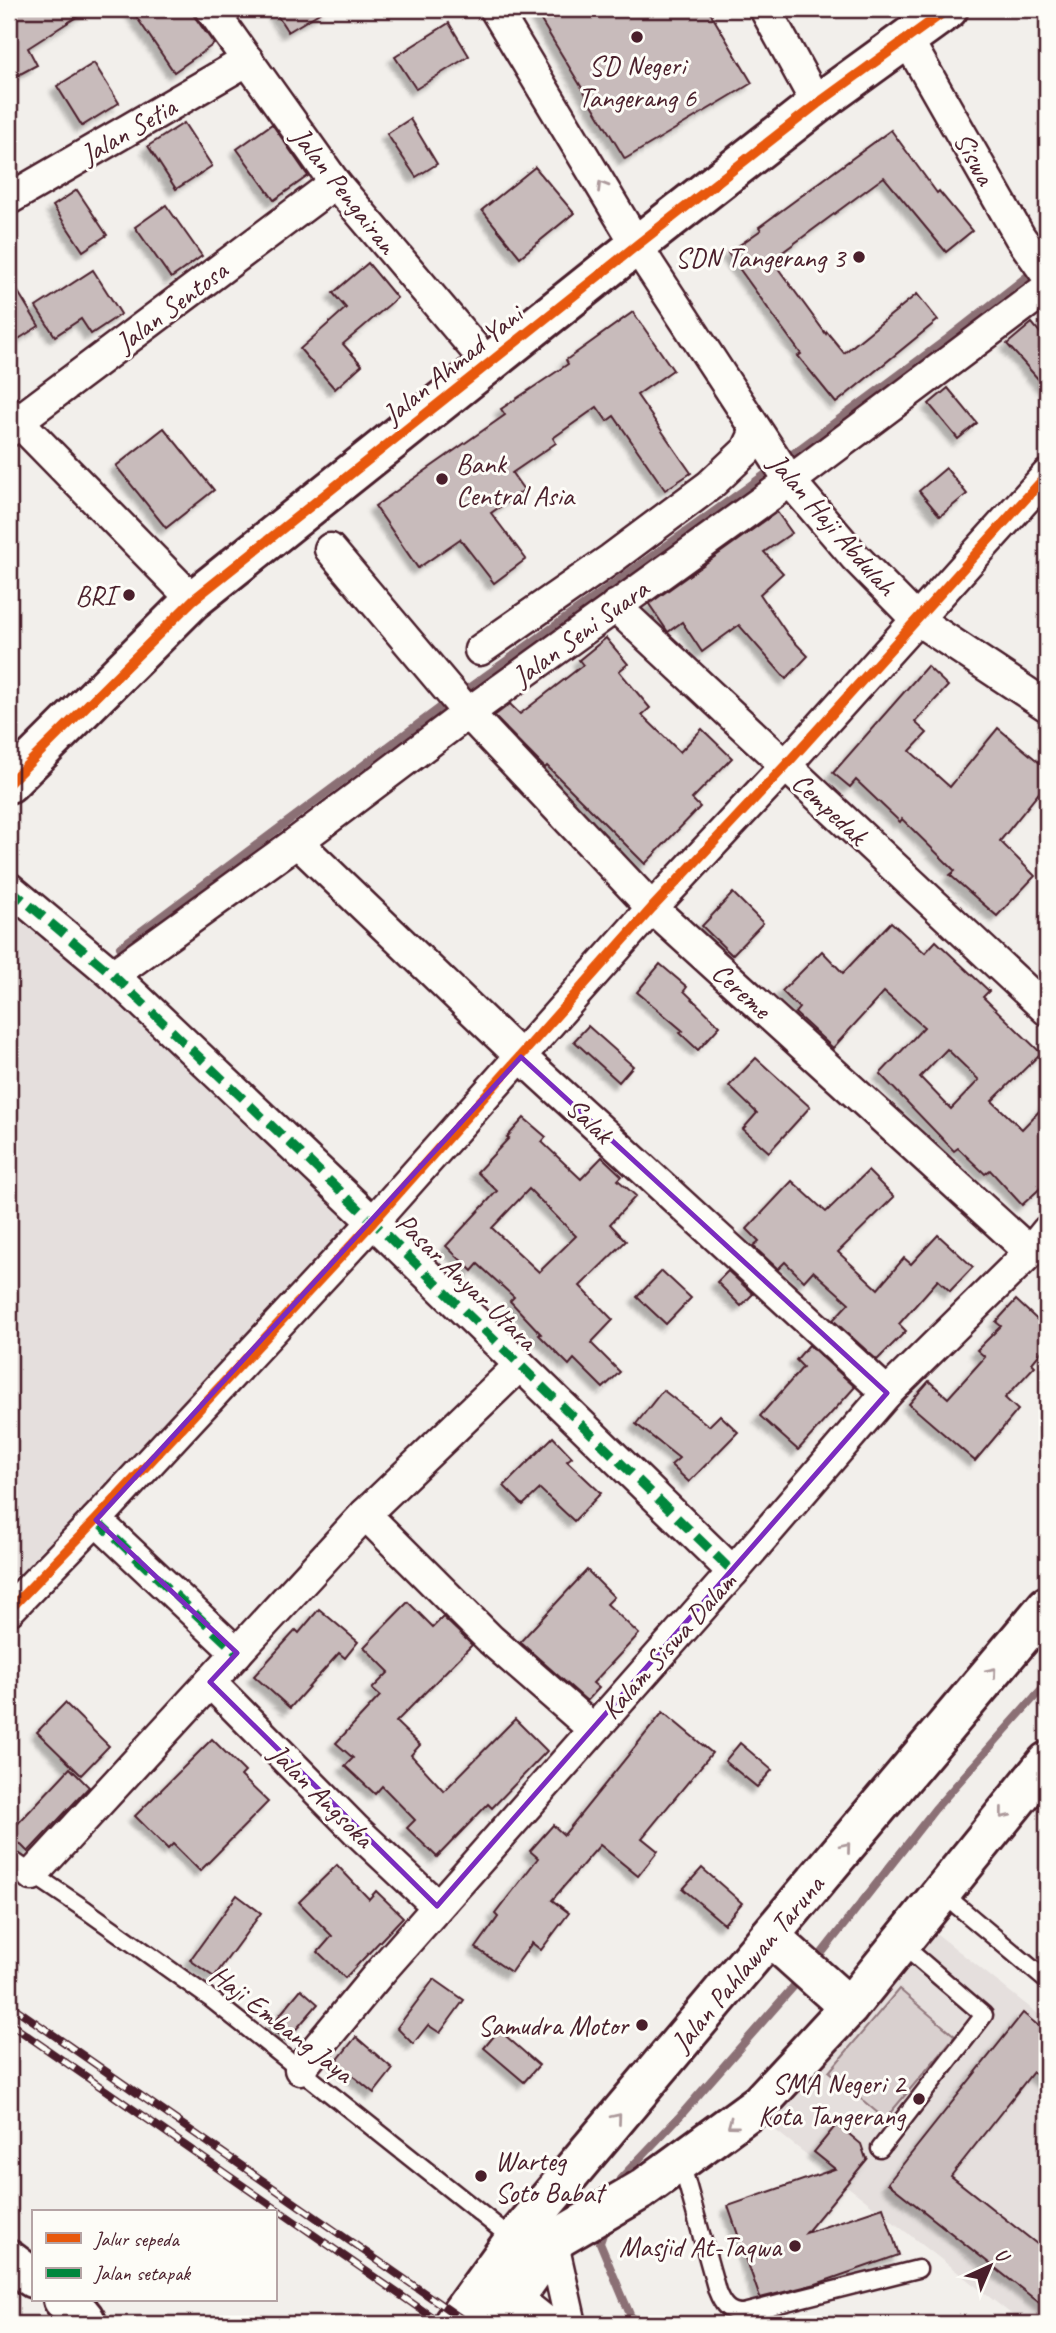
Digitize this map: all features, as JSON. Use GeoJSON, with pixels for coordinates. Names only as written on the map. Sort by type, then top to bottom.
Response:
{"type":"FeatureCollection","features":[{"type":"Feature","properties":{"kind":"main road","name":"Jalan Ahmad Yani"},"geometry":{"type":"LineString","coordinates":[[9,783],[193,600],[817,104],[948,9]]}},
{"type":"Feature","properties":{"kind":"main road","name":"Jalan Pahlawan Taruna"},"geometry":{"type":"LineString","coordinates":[[453,2324],[514,2240],[776,1941],[1041,1630]]}},
{"type":"Feature","properties":{"kind":"main road"},"geometry":{"type":"LineString","coordinates":[[505,2310],[560,2238],[641,2190],[760,2102],[842,2000],[900,1943],[1047,1762]]}},
{"type":"Feature","properties":{"kind":"main road"},"geometry":{"type":"LineString","coordinates":[[776,1941],[842,2000]]}},
{"type":"Feature","properties":{"kind":"main road"},"geometry":{"type":"LineString","coordinates":[[9,2260],[32,2277]]}},
{"type":"Feature","properties":{"kind":"main road"},"geometry":{"type":"LineString","coordinates":[[66,2302],[77,2310],[87,2324]]}},
{"type":"Feature","properties":{"kind":"street","name":"Jalan Pengairan"},"geometry":{"type":"LineString","coordinates":[[211,9],[335,183],[488,364]]}},
{"type":"Feature","properties":{"kind":"street","name":"Jalan Haji Abdulah"},"geometry":{"type":"LineString","coordinates":[[495,9],[637,245],[786,476],[855,557],[916,619],[1047,706]]}},
{"type":"Feature","properties":{"kind":"street"},"geometry":{"type":"LineString","coordinates":[[765,9],[817,104]]}},
{"type":"Feature","properties":{"kind":"street","name":"Siswa"},"geometry":{"type":"LineString","coordinates":[[907,39],[1023,242],[1047,274]]}},
{"type":"Feature","properties":{"kind":"street","name":"Jalan Setia"},"geometry":{"type":"LineString","coordinates":[[9,199],[248,60]]}},
{"type":"Feature","properties":{"kind":"street","name":"Jalan Sentosa"},"geometry":{"type":"LineString","coordinates":[[12,421],[335,183]]}},
{"type":"Feature","properties":{"kind":"street","name":"Jalan Seni Suara"},"geometry":{"type":"LineString","coordinates":[[113,975],[297,842],[459,703],[615,606],[786,476],[1047,288]]}},
{"type":"Feature","properties":{"kind":"street"},"geometry":{"type":"LineString","coordinates":[[12,421],[193,600]]}},
{"type":"Feature","properties":{"kind":"street"},"geometry":{"type":"LineString","coordinates":[[480,650],[611,559],[710,485],[747,450],[757,432]]}},
{"type":"Feature","properties":{"kind":"street"},"geometry":{"type":"LineString","coordinates":[[9,1610],[373,1222],[652,908],[785,766],[1047,475]]}},
{"type":"Feature","properties":{"kind":"street","name":"Cereme"},"geometry":{"type":"LineString","coordinates":[[330,549],[459,703],[652,908],[1039,1242]]}},
{"type":"Feature","properties":{"kind":"street","name":"Cempedak"},"geometry":{"type":"LineString","coordinates":[[615,606],[1047,1010]]}},
{"type":"Feature","properties":{"kind":"street","name":"Salak"},"geometry":{"type":"LineString","coordinates":[[297,842],[521,1057],[887,1393]]}},
{"type":"Feature","properties":{"kind":"street","name":"Pasar Anyar Utara"},"geometry":{"type":"LineString","coordinates":[[9,888],[113,975],[373,1222],[733,1572]]}},
{"type":"Feature","properties":{"kind":"street","name":"Kalam Siswa Dalam"},"geometry":{"type":"LineString","coordinates":[[300,2069],[437,1906],[733,1572],[887,1393],[1039,1242]]}},
{"type":"Feature","properties":{"kind":"street"},"geometry":{"type":"LineString","coordinates":[[21,1867],[210,1682],[365,1514],[520,1365]]}},
{"type":"Feature","properties":{"kind":"street"},"geometry":{"type":"LineString","coordinates":[[365,1514],[491,1640],[593,1729]]}},
{"type":"Feature","properties":{"kind":"street"},"geometry":{"type":"LineString","coordinates":[[96,1520],[237,1653]]}},
{"type":"Feature","properties":{"kind":"street","name":"Jalan Angsoka"},"geometry":{"type":"LineString","coordinates":[[210,1682],[356,1830],[437,1906]]}},
{"type":"Feature","properties":{"kind":"street"},"geometry":{"type":"LineString","coordinates":[[560,2238],[571,2324]]}},
{"type":"Feature","properties":{"kind":"street"},"geometry":{"type":"LineString","coordinates":[[505,2310],[549,2324]]}},
{"type":"Feature","properties":{"kind":"lane","name":"Haji Embang Jaya"},"geometry":{"type":"LineString","coordinates":[[21,1867],[211,1999],[514,2240]]}},
{"type":"Feature","properties":{"kind":"lane"},"geometry":{"type":"LineString","coordinates":[[942,1893],[1047,1981]]}},
{"type":"Feature","properties":{"kind":"lane"},"geometry":{"type":"LineString","coordinates":[[880,2149],[984,2015],[900,1943]]}},
{"type":"Feature","properties":{"kind":"lane"},"geometry":{"type":"LineString","coordinates":[[681,2162],[717,2291],[720,2300],[730,2311],[743,2313],[918,2269]]}},
{"type":"Feature","properties":{"kind":"highlighted area"},"geometry":{"type":"Polygon","coordinates":[[[521,1057],[887,1393],[437,1906],[210,1682],[237,1653],[96,1520],[521,1057]]]}},
{"type":"Feature","properties":{"kind":"shaded area"},"geometry":{"type":"Polygon","coordinates":[[[23,907],[359,1226],[9,1593],[9,922],[23,907]]]}},
{"type":"Feature","properties":{"kind":"shaded area","name":"SMA Negeri 2 Kota Tangerang"},"geometry":{"type":"Polygon","coordinates":[[[927,1926],[1047,2021],[1047,2324],[1024,2324],[770,2126],[927,1926]]]}},
{"type":"Feature","properties":{"kind":"shaded area"},"geometry":{"type":"Polygon","coordinates":[[[899,1989],[955,2036],[885,2119],[829,2072],[899,1989]]]}},
{"type":"Feature","properties":{"kind":"building"},"geometry":{"type":"Polygon","coordinates":[[[21,9],[89,9],[28,48],[37,65],[9,80],[9,14],[21,9]]]}},
{"type":"Feature","properties":{"kind":"building"},"geometry":{"type":"Polygon","coordinates":[[[131,9],[189,9],[214,44],[174,72],[131,9]]]}},
{"type":"Feature","properties":{"kind":"building"},"geometry":{"type":"Polygon","coordinates":[[[273,9],[326,9],[288,32],[273,9]]]}},
{"type":"Feature","properties":{"kind":"building"},"geometry":{"type":"Polygon","coordinates":[[[534,9],[708,9],[752,83],[625,159],[534,9]]]}},
{"type":"Feature","properties":{"kind":"building"},"geometry":{"type":"Polygon","coordinates":[[[449,23],[469,56],[416,89],[395,57],[449,23]]]}},
{"type":"Feature","properties":{"kind":"building"},"geometry":{"type":"Polygon","coordinates":[[[94,63],[119,103],[82,126],[57,86],[94,63]]]}},
{"type":"Feature","properties":{"kind":"building"},"geometry":{"type":"Polygon","coordinates":[[[410,119],[437,164],[416,177],[387,134],[410,119]]]}},
{"type":"Feature","properties":{"kind":"building"},"geometry":{"type":"Polygon","coordinates":[[[184,123],[212,166],[176,189],[148,146],[184,123]]]}},
{"type":"Feature","properties":{"kind":"building"},"geometry":{"type":"Polygon","coordinates":[[[272,124],[308,176],[274,200],[237,149],[272,124]]]}},
{"type":"Feature","properties":{"kind":"building"},"geometry":{"type":"Polygon","coordinates":[[[891,130],[937,193],[939,191],[972,231],[946,252],[884,177],[772,260],[826,334],[827,332],[844,353],[917,294],[938,320],[836,403],[798,356],[801,354],[728,253],[891,130]]]}},
{"type":"Feature","properties":{"kind":"building"},"geometry":{"type":"Polygon","coordinates":[[[535,167],[574,213],[520,257],[482,210],[535,167]]]}},
{"type":"Feature","properties":{"kind":"building"},"geometry":{"type":"Polygon","coordinates":[[[77,190],[107,235],[83,251],[53,206],[77,190]]]}},
{"type":"Feature","properties":{"kind":"building"},"geometry":{"type":"Polygon","coordinates":[[[166,205],[202,256],[171,278],[135,227],[166,205]]]}},
{"type":"Feature","properties":{"kind":"building"},"geometry":{"type":"Polygon","coordinates":[[[368,263],[397,298],[343,344],[362,365],[335,389],[300,349],[346,308],[333,293],[368,263]]]}},
{"type":"Feature","properties":{"kind":"building"},"geometry":{"type":"Polygon","coordinates":[[[93,270],[121,314],[91,334],[81,319],[55,336],[36,307],[93,270]]]}},
{"type":"Feature","properties":{"kind":"building"},"geometry":{"type":"Polygon","coordinates":[[[9,277],[39,326],[9,345],[9,277]]]}},
{"type":"Feature","properties":{"kind":"building"},"geometry":{"type":"Polygon","coordinates":[[[633,312],[673,370],[637,395],[691,473],[665,490],[614,416],[607,421],[597,407],[553,438],[556,443],[512,473],[524,490],[491,513],[526,559],[494,583],[460,539],[418,568],[375,506],[505,415],[501,409],[568,364],[566,360],[633,312]]]}},
{"type":"Feature","properties":{"kind":"building"},"geometry":{"type":"Polygon","coordinates":[[[1032,323],[1047,341],[1047,389],[1007,344],[1032,323]]]}},
{"type":"Feature","properties":{"kind":"building"},"geometry":{"type":"Polygon","coordinates":[[[948,388],[977,423],[958,439],[929,404],[948,388]]]}},
{"type":"Feature","properties":{"kind":"building"},"geometry":{"type":"Polygon","coordinates":[[[164,428],[214,490],[166,528],[116,466],[164,428]]]}},
{"type":"Feature","properties":{"kind":"building"},"geometry":{"type":"Polygon","coordinates":[[[946,468],[967,494],[940,516],[919,491],[946,468]]]}},
{"type":"Feature","properties":{"kind":"building"},"geometry":{"type":"Polygon","coordinates":[[[777,512],[792,533],[764,552],[783,573],[760,594],[788,635],[808,656],[786,679],[739,625],[702,652],[682,622],[668,632],[649,604],[777,512]]]}},
{"type":"Feature","properties":{"kind":"building"},"geometry":{"type":"Polygon","coordinates":[[[606,638],[628,664],[619,671],[650,708],[642,715],[680,752],[702,729],[732,758],[692,799],[700,807],[645,864],[494,716],[510,704],[520,714],[583,665],[579,660],[606,638]]]}},
{"type":"Feature","properties":{"kind":"building"},"geometry":{"type":"Polygon","coordinates":[[[927,666],[948,686],[915,722],[927,733],[910,751],[950,787],[998,728],[1047,769],[1047,783],[1000,841],[1035,876],[997,916],[950,875],[955,871],[902,819],[900,822],[856,780],[850,787],[833,773],[927,666]]]}},
{"type":"Feature","properties":{"kind":"building"},"geometry":{"type":"Polygon","coordinates":[[[733,893],[763,923],[732,955],[702,926],[733,893]]]}},
{"type":"Feature","properties":{"kind":"building"},"geometry":{"type":"Polygon","coordinates":[[[891,922],[925,953],[936,941],[989,991],[983,997],[1041,1053],[992,1101],[1022,1129],[1047,1103],[1047,1182],[1022,1205],[990,1170],[985,1174],[958,1148],[954,1151],[880,1074],[924,1027],[884,992],[833,1048],[795,1013],[799,1008],[782,991],[822,951],[843,973],[891,922]],[[947,1049],[920,1077],[951,1109],[979,1080],[947,1049]]]}},
{"type":"Feature","properties":{"kind":"building"},"geometry":{"type":"Polygon","coordinates":[[[660,964],[687,987],[684,991],[720,1026],[698,1050],[680,1033],[683,1031],[637,992],[660,964]]]}},
{"type":"Feature","properties":{"kind":"building"},"geometry":{"type":"Polygon","coordinates":[[[588,1026],[633,1066],[619,1082],[574,1041],[588,1026]]]}},
{"type":"Feature","properties":{"kind":"building"},"geometry":{"type":"Polygon","coordinates":[[[756,1058],[810,1107],[769,1152],[743,1129],[757,1113],[729,1086],[756,1058]]]}},
{"type":"Feature","properties":{"kind":"building"},"geometry":{"type":"Polygon","coordinates":[[[524,1118],[546,1137],[542,1142],[581,1179],[602,1157],[622,1176],[618,1180],[636,1196],[610,1224],[626,1241],[580,1286],[613,1320],[591,1343],[620,1372],[603,1388],[574,1359],[569,1365],[510,1301],[514,1297],[478,1264],[472,1271],[446,1246],[497,1191],[477,1172],[509,1138],[507,1137],[524,1118]],[[529,1189],[492,1228],[539,1272],[576,1236],[529,1189]]]}},
{"type":"Feature","properties":{"kind":"building"},"geometry":{"type":"Polygon","coordinates":[[[868,1171],[894,1197],[838,1252],[878,1289],[904,1258],[911,1264],[938,1235],[973,1267],[950,1291],[938,1280],[899,1324],[906,1331],[877,1360],[833,1320],[849,1303],[813,1271],[804,1281],[785,1262],[778,1269],[753,1246],[759,1241],[747,1229],[792,1181],[826,1212],[868,1171]]]}},
{"type":"Feature","properties":{"kind":"building"},"geometry":{"type":"Polygon","coordinates":[[[662,1271],[691,1298],[666,1324],[637,1297],[662,1271]]]}},
{"type":"Feature","properties":{"kind":"building"},"geometry":{"type":"Polygon","coordinates":[[[728,1271],[753,1294],[741,1306],[717,1282],[728,1271]]]}},
{"type":"Feature","properties":{"kind":"building"},"geometry":{"type":"Polygon","coordinates":[[[1016,1300],[1047,1329],[1047,1345],[1032,1363],[1035,1366],[1005,1398],[1018,1410],[975,1461],[909,1404],[929,1381],[948,1398],[985,1357],[977,1350],[1001,1326],[996,1322],[1016,1300]]]}},
{"type":"Feature","properties":{"kind":"building"},"geometry":{"type":"Polygon","coordinates":[[[809,1345],[855,1387],[798,1450],[760,1416],[803,1367],[796,1360],[809,1345]]]}},
{"type":"Feature","properties":{"kind":"building"},"geometry":{"type":"Polygon","coordinates":[[[663,1390],[709,1426],[720,1415],[738,1432],[689,1482],[671,1465],[679,1458],[636,1424],[663,1390]]]}},
{"type":"Feature","properties":{"kind":"building"},"geometry":{"type":"Polygon","coordinates":[[[553,1437],[572,1457],[567,1461],[601,1493],[574,1521],[540,1489],[523,1505],[504,1486],[553,1437]]]}},
{"type":"Feature","properties":{"kind":"building"},"geometry":{"type":"Polygon","coordinates":[[[587,1570],[614,1597],[607,1604],[639,1634],[593,1683],[599,1688],[587,1701],[520,1642],[587,1570]]]}},
{"type":"Feature","properties":{"kind":"building"},"geometry":{"type":"Polygon","coordinates":[[[408,1602],[433,1627],[443,1617],[472,1645],[396,1722],[420,1745],[411,1755],[444,1791],[515,1719],[547,1751],[492,1808],[488,1804],[437,1857],[407,1828],[415,1820],[382,1786],[375,1794],[345,1766],[353,1758],[336,1743],[380,1696],[372,1689],[389,1672],[364,1647],[408,1602]]]}},
{"type":"Feature","properties":{"kind":"building"},"geometry":{"type":"Polygon","coordinates":[[[319,1609],[358,1642],[345,1658],[339,1653],[290,1708],[254,1676],[296,1630],[299,1633],[319,1609]]]}},
{"type":"Feature","properties":{"kind":"building"},"geometry":{"type":"Polygon","coordinates":[[[65,1703],[109,1746],[81,1775],[37,1732],[65,1703]]]}},
{"type":"Feature","properties":{"kind":"building"},"geometry":{"type":"Polygon","coordinates":[[[663,1712],[712,1753],[642,1838],[658,1851],[638,1876],[600,1845],[552,1900],[569,1913],[541,1950],[532,1943],[511,1972],[476,1948],[498,1917],[495,1914],[538,1858],[530,1851],[553,1825],[564,1835],[663,1712]]]}},
{"type":"Feature","properties":{"kind":"building"},"geometry":{"type":"Polygon","coordinates":[[[212,1739],[245,1772],[241,1776],[268,1802],[200,1871],[173,1844],[168,1849],[135,1816],[212,1739]]]}},
{"type":"Feature","properties":{"kind":"building"},"geometry":{"type":"Polygon","coordinates":[[[740,1743],[772,1770],[757,1787],[725,1761],[740,1743]]]}},
{"type":"Feature","properties":{"kind":"building"},"geometry":{"type":"Polygon","coordinates":[[[70,1768],[89,1787],[28,1852],[9,1833],[70,1768]]]}},
{"type":"Feature","properties":{"kind":"building"},"geometry":{"type":"Polygon","coordinates":[[[337,1865],[369,1899],[376,1891],[403,1917],[345,1978],[318,1952],[332,1936],[299,1902],[337,1865]]]}},
{"type":"Feature","properties":{"kind":"building"},"geometry":{"type":"Polygon","coordinates":[[[702,1868],[742,1903],[724,1924],[683,1889],[702,1868]]]}},
{"type":"Feature","properties":{"kind":"building"},"geometry":{"type":"Polygon","coordinates":[[[237,1895],[261,1913],[214,1977],[190,1960],[237,1895]]]}},
{"type":"Feature","properties":{"kind":"building"},"geometry":{"type":"Polygon","coordinates":[[[434,1979],[464,2000],[440,2033],[428,2025],[413,2044],[397,2028],[434,1979]]]}},
{"type":"Feature","properties":{"kind":"building"},"geometry":{"type":"Polygon","coordinates":[[[301,1989],[318,2004],[286,2041],[270,2027],[301,1989]]]}},
{"type":"Feature","properties":{"kind":"building"},"geometry":{"type":"Polygon","coordinates":[[[1023,2013],[1047,2033],[1047,2084],[1033,2072],[951,2176],[1047,2252],[1047,2309],[888,2183],[1023,2013]]]}},
{"type":"Feature","properties":{"kind":"building"},"geometry":{"type":"Polygon","coordinates":[[[499,2030],[539,2065],[524,2082],[484,2048],[499,2030]]]}},
{"type":"Feature","properties":{"kind":"building"},"geometry":{"type":"Polygon","coordinates":[[[356,2037],[393,2069],[374,2093],[336,2062],[356,2037]]]}},
{"type":"Feature","properties":{"kind":"building","name":"Masjid At-Taqwa"},"geometry":{"type":"Polygon","coordinates":[[[837,2124],[861,2144],[866,2159],[868,2158],[806,2233],[883,2207],[899,2255],[816,2284],[760,2298],[728,2206],[835,2169],[814,2152],[837,2124]]]}},
{"type":"Feature","properties":{"kind":"waterway"},"geometry":{"type":"LineString","coordinates":[[460,694],[748,487],[1035,270]]}},
{"type":"Feature","properties":{"kind":"waterway"},"geometry":{"type":"LineString","coordinates":[[120,947],[449,701]]}},
{"type":"Feature","properties":{"kind":"waterway"},"geometry":{"type":"LineString","coordinates":[[814,1963],[935,1809],[1047,1683]]}},
{"type":"Feature","properties":{"kind":"waterway"},"geometry":{"type":"LineString","coordinates":[[617,2189],[620,2179],[680,2116],[801,1978]]}},
{"type":"Feature","properties":{"kind":"waterway"},"geometry":{"type":"LineString","coordinates":[[606,2225],[600,2243],[634,2324]]}},
{"type":"Feature","properties":{"kind":"railway"},"geometry":{"type":"LineString","coordinates":[[9,2004],[469,2324]]}},
{"type":"Feature","properties":{"kind":"railway"},"geometry":{"type":"LineString","coordinates":[[9,2023],[442,2324]]}},
{"type":"Feature","properties":{"kind":"marked path"},"geometry":{"type":"LineString","coordinates":[[9,888],[113,975],[373,1222],[733,1572]]}},
{"type":"Feature","properties":{"kind":"marked path"},"geometry":{"type":"LineString","coordinates":[[96,1520],[237,1653]]}},
{"type":"Feature","properties":{"kind":"cycle path"},"geometry":{"type":"LineString","coordinates":[[9,783],[193,600],[817,104],[948,9]]}},
{"type":"Feature","properties":{"kind":"cycle path"},"geometry":{"type":"LineString","coordinates":[[9,1610],[373,1222],[652,908],[785,766],[1047,475]]}},
{"type":"Feature","properties":{"kind":"place","name":"SD Negeri Tangerang 6"},"geometry":{"type":"Point","coordinates":[637,37]}},
{"type":"Feature","properties":{"kind":"place","name":"SDN Tangerang 3"},"geometry":{"type":"Point","coordinates":[859,257]}},
{"type":"Feature","properties":{"kind":"place","name":"Bank Central Asia"},"geometry":{"type":"Point","coordinates":[442,479]}},
{"type":"Feature","properties":{"kind":"place","name":"BRI"},"geometry":{"type":"Point","coordinates":[129,595]}},
{"type":"Feature","properties":{"kind":"place","name":"Samudra Motor"},"geometry":{"type":"Point","coordinates":[642,2025]}},
{"type":"Feature","properties":{"kind":"place","name":"SMA Negeri 2 Kota Tangerang"},"geometry":{"type":"Point","coordinates":[919,2099]}},
{"type":"Feature","properties":{"kind":"place","name":"Warteg Soto Babat"},"geometry":{"type":"Point","coordinates":[481,2176]}},
{"type":"Feature","properties":{"kind":"place","name":"Masjid At-Taqwa"},"geometry":{"type":"Point","coordinates":[795,2246]}}]}
